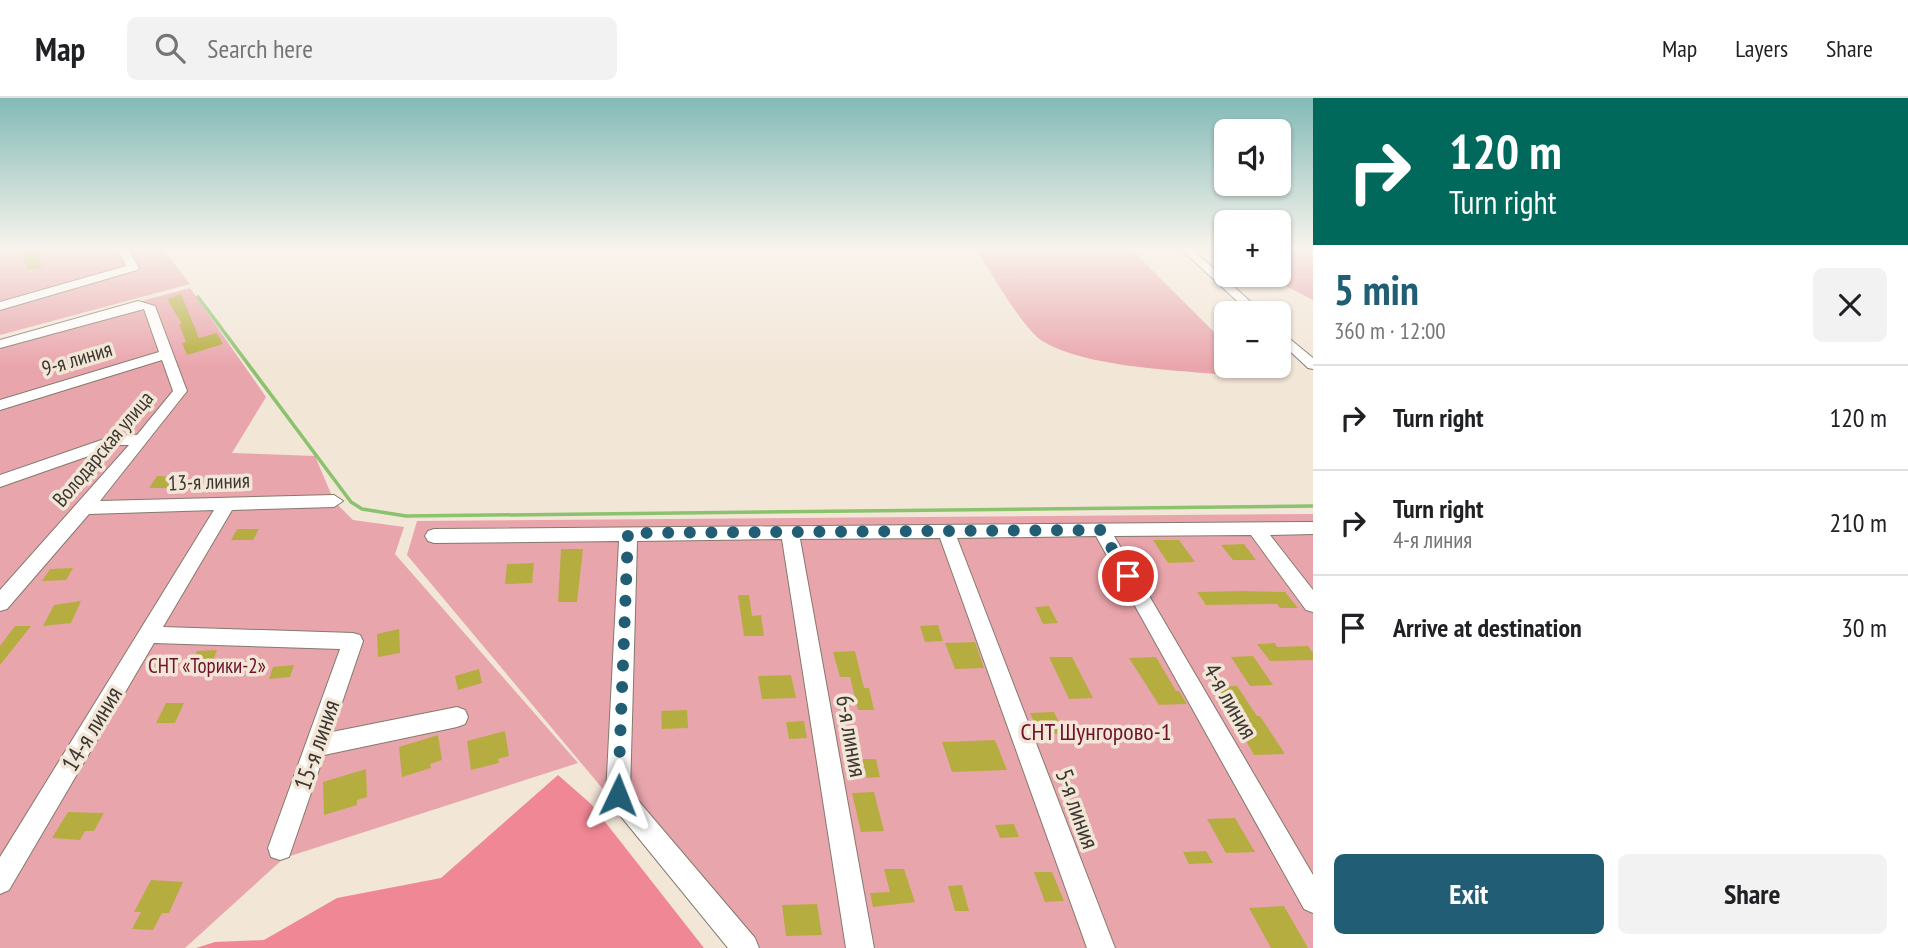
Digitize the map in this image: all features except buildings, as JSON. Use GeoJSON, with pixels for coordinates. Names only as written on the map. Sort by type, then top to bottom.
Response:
{"type":"FeatureCollection","features":[{"type":"Feature","properties":{"kind":"street"},"geometry":{"type":"LineString","coordinates":[[0,306],[64,288]]}},
{"type":"Feature","properties":{"kind":"street"},"geometry":{"type":"LineString","coordinates":[[1218,288],[1233,301]]}},
{"type":"Feature","properties":{"kind":"street"},"geometry":{"type":"LineString","coordinates":[[1229,288],[1244,301]]}},
{"type":"Feature","properties":{"kind":"street","name":"Володарская улица"},"geometry":{"type":"LineString","coordinates":[[0,344],[138,305],[149,306],[180,391],[85,508],[0,603]]}},
{"type":"Feature","properties":{"kind":"street"},"geometry":{"type":"LineString","coordinates":[[1291,345],[1313,365]]}},
{"type":"Feature","properties":{"kind":"street","name":"9-я линия"},"geometry":{"type":"LineString","coordinates":[[0,405],[166,355]]}},
{"type":"Feature","properties":{"kind":"street"},"geometry":{"type":"LineString","coordinates":[[1291,355],[1313,375]]}},
{"type":"Feature","properties":{"kind":"street"},"geometry":{"type":"LineString","coordinates":[[0,481],[119,440],[138,440]]}},
{"type":"Feature","properties":{"kind":"street","name":"13-я линия"},"geometry":{"type":"LineString","coordinates":[[85,508],[334,501]]}},
{"type":"Feature","properties":{"kind":"street","name":"14-я линия"},"geometry":{"type":"LineString","coordinates":[[0,881],[228,504]]}},
{"type":"Feature","properties":{"kind":"street"},"geometry":{"type":"LineString","coordinates":[[1255,528],[1313,604]]}},
{"type":"Feature","properties":{"kind":"street"},"geometry":{"type":"LineString","coordinates":[[434,536],[1313,528]]}},
{"type":"Feature","properties":{"kind":"street","name":"4-я линия"},"geometry":{"type":"LineString","coordinates":[[1101,530],[1313,900]]}},
{"type":"Feature","properties":{"kind":"street","name":"5-я линия"},"geometry":{"type":"LineString","coordinates":[[946,531],[1101,948]]}},
{"type":"Feature","properties":{"kind":"street","name":"6-я линия"},"geometry":{"type":"LineString","coordinates":[[790,532],[860,948]]}},
{"type":"Feature","properties":{"kind":"street"},"geometry":{"type":"LineString","coordinates":[[628,533],[618,795],[745,948]]}},
{"type":"Feature","properties":{"kind":"street"},"geometry":{"type":"LineString","coordinates":[[0,580],[26,574]]}},
{"type":"Feature","properties":{"kind":"street","name":"15-я линия"},"geometry":{"type":"LineString","coordinates":[[149,635],[353,641],[280,848]]}},
{"type":"Feature","properties":{"kind":"street"},"geometry":{"type":"LineString","coordinates":[[316,746],[457,717]]}},
{"type":"Feature","properties":{"kind":"green space"},"geometry":{"type":"Polygon","coordinates":[[[0,288],[176,288],[0,335],[0,288]]]}},
{"type":"Feature","properties":{"kind":"green space","name":"СНТ «Торики-2»"},"geometry":{"type":"Polygon","coordinates":[[[190,288],[266,397],[232,453],[315,456],[334,501],[353,520],[404,527],[395,554],[578,763],[284,858],[185,948],[0,948],[0,339],[190,288]]]}},
{"type":"Feature","properties":{"kind":"green space"},"geometry":{"type":"Polygon","coordinates":[[[1000,288],[1170,288],[1214,332],[1214,374],[1146,368],[1089,358],[1044,342],[1026,325],[1000,288]]]}},
{"type":"Feature","properties":{"kind":"green space"},"geometry":{"type":"Polygon","coordinates":[[[1289,288],[1313,288],[1313,300],[1289,288]]]}},
{"type":"Feature","properties":{"kind":"green space","name":"СНТ Шунгорово-1"},"geometry":{"type":"Polygon","coordinates":[[[1313,514],[1313,948],[736,948],[407,555],[417,521],[1313,514]]]}},
{"type":"Feature","properties":{"kind":"shaded area"},"geometry":{"type":"Polygon","coordinates":[[[558,775],[591,804],[704,948],[196,948],[215,942],[264,940],[337,898],[441,878],[558,775]]]}},
{"type":"Feature","properties":{"kind":"waterway"},"geometry":{"type":"LineString","coordinates":[[198,297],[351,502],[362,509],[406,516],[1313,506]]}},
{"type":"Feature","properties":{"kind":"route"},"geometry":{"type":"LineString","coordinates":[[618,795],[628,533],[1101,530],[1128,576]]}}]}
